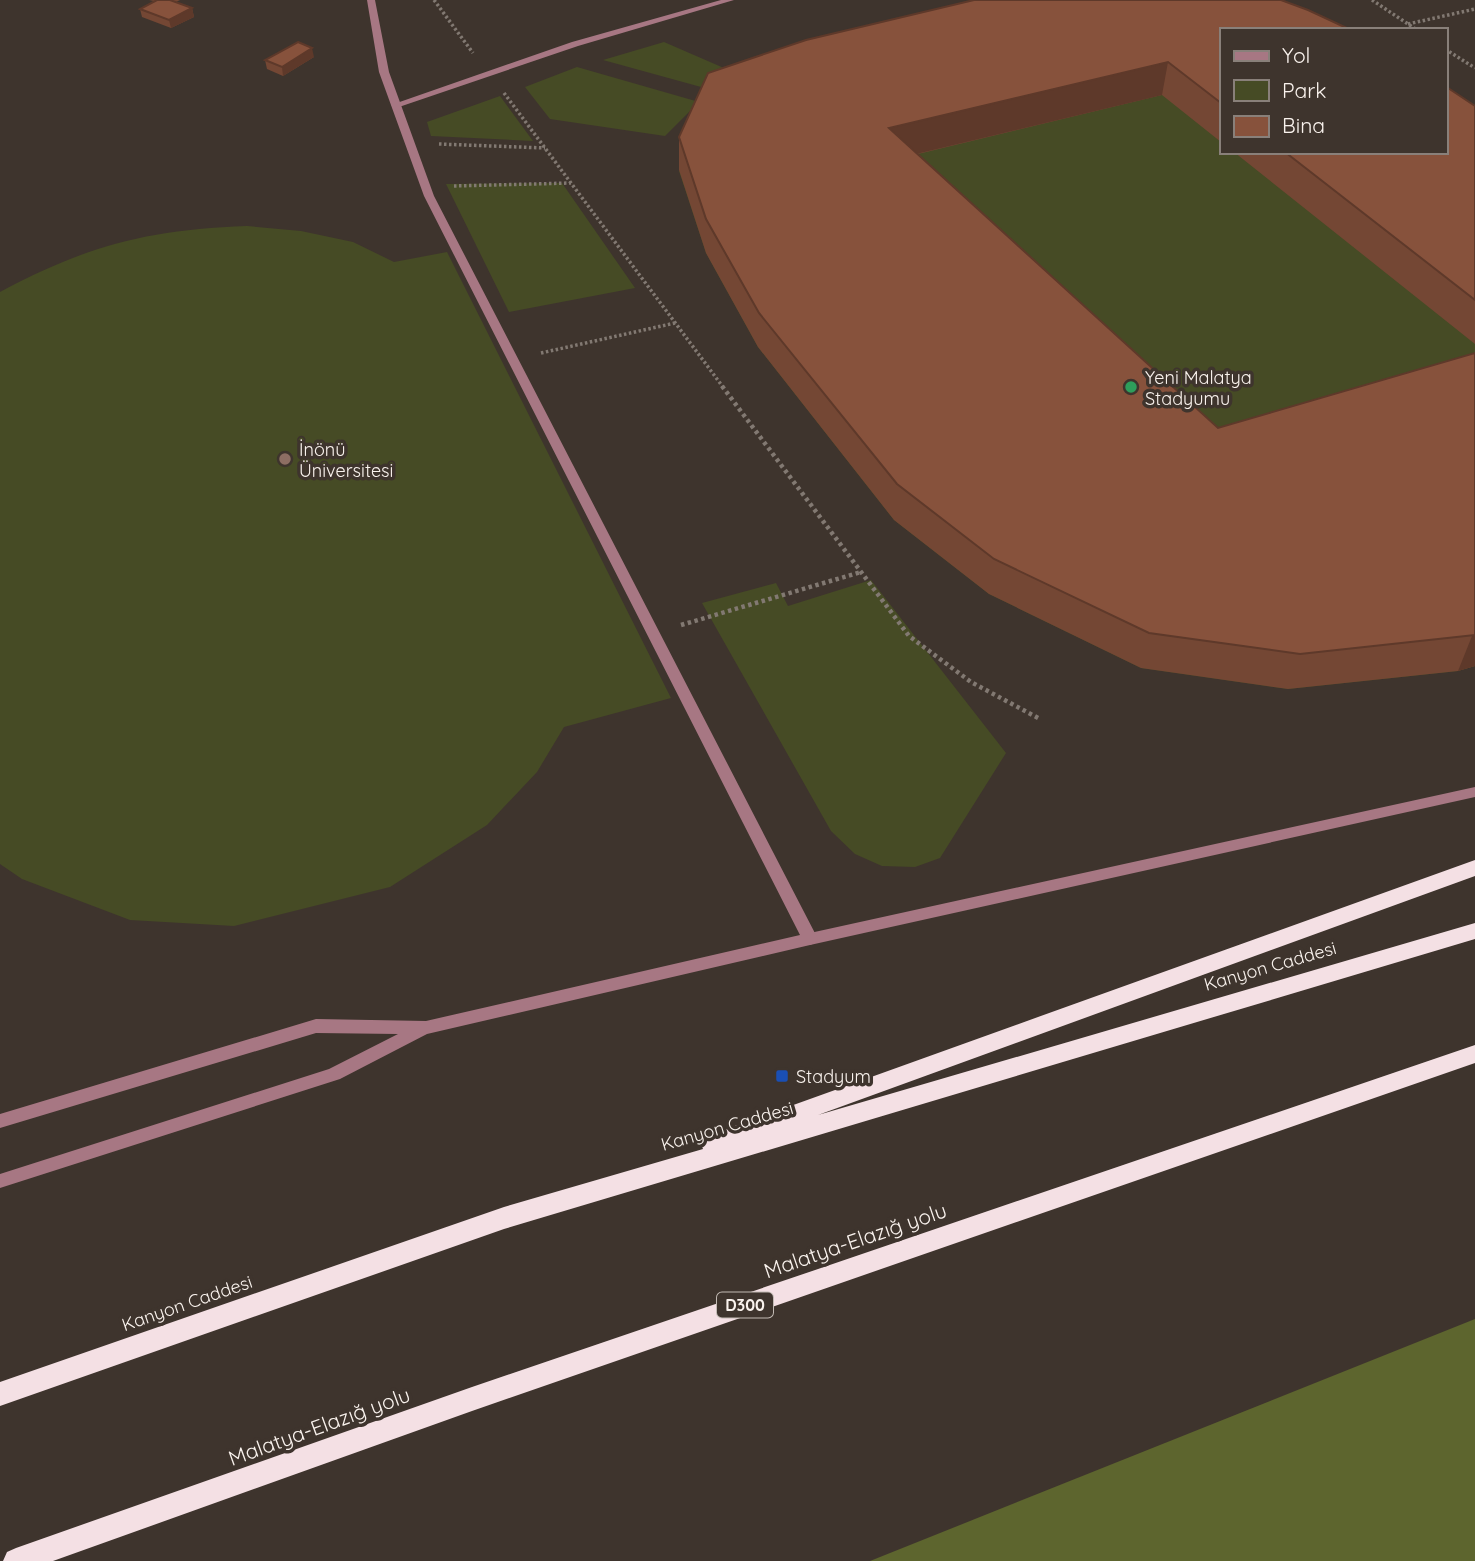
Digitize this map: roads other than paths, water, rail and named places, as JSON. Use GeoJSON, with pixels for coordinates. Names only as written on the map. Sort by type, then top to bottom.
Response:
{"type":"FeatureCollection","features":[{"type":"Feature","properties":{"kind":"highway"},"geometry":{"type":"LineString","coordinates":[[527,1211],[1475,867]]}},
{"type":"Feature","properties":{"kind":"highway","name":"Kanyon Caddesi"},"geometry":{"type":"LineString","coordinates":[[0,1394],[527,1211],[1475,930]]}},
{"type":"Feature","properties":{"kind":"highway","name":"Malatya-Elazığ yolu"},"geometry":{"type":"LineString","coordinates":[[16,1561],[459,1404],[1475,1054]]}},
{"type":"Feature","properties":{"kind":"street"},"geometry":{"type":"LineString","coordinates":[[371,0],[384,72],[425,186],[810,939]]}},
{"type":"Feature","properties":{"kind":"street"},"geometry":{"type":"LineString","coordinates":[[396,105],[575,44],[730,0]]}},
{"type":"Feature","properties":{"kind":"street"},"geometry":{"type":"LineString","coordinates":[[0,1181],[334,1074],[426,1028],[810,939],[1475,792]]}},
{"type":"Feature","properties":{"kind":"street"},"geometry":{"type":"LineString","coordinates":[[0,1122],[316,1026],[426,1028]]}},
{"type":"Feature","properties":{"kind":"place","name":"Yeni Malatya Stadyumu"},"geometry":{"type":"Point","coordinates":[1131,387]}},
{"type":"Feature","properties":{"kind":"place","name":"İnönü Üniversitesi"},"geometry":{"type":"Point","coordinates":[285,459]}},
{"type":"Feature","properties":{"kind":"place","name":"Stadyum"},"geometry":{"type":"Point","coordinates":[782,1076]}}]}
